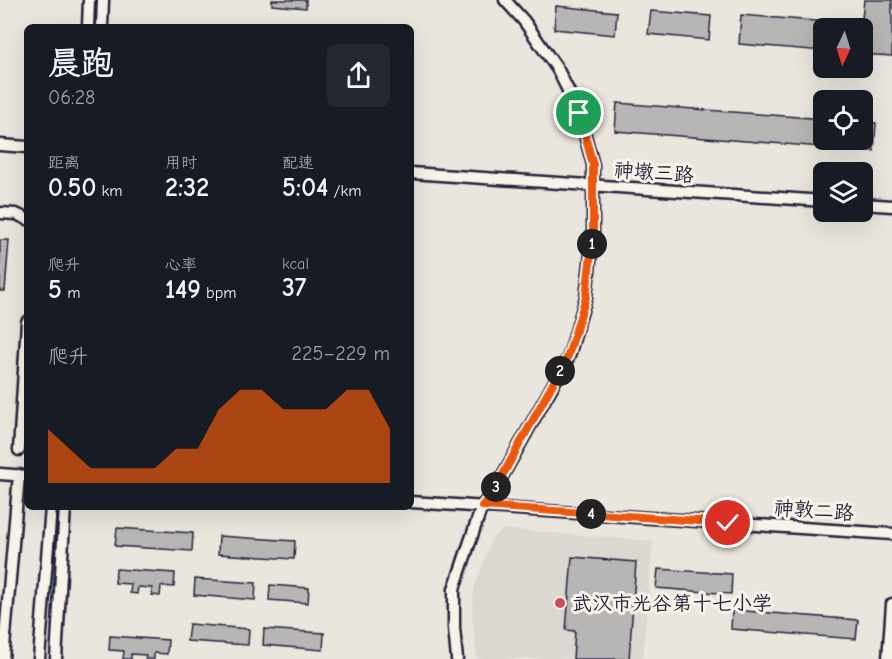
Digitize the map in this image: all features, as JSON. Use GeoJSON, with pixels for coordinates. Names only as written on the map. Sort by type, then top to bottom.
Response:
{"type":"FeatureCollection","features":[{"type":"Feature","properties":{"kind":"street"},"geometry":{"type":"LineString","coordinates":[[88,24],[89,0]]}},
{"type":"Feature","properties":{"kind":"street"},"geometry":{"type":"LineString","coordinates":[[102,24],[103,0]]}},
{"type":"Feature","properties":{"kind":"street"},"geometry":{"type":"LineString","coordinates":[[457,659],[453,628],[454,589],[482,506],[494,491],[568,356],[586,297],[593,236],[593,165],[579,113],[558,70],[524,21],[505,0]]}},
{"type":"Feature","properties":{"kind":"street"},"geometry":{"type":"LineString","coordinates":[[0,145],[24,147]]}},
{"type":"Feature","properties":{"kind":"street","name":"神墩三路"},"geometry":{"type":"LineString","coordinates":[[414,173],[813,200]]}},
{"type":"Feature","properties":{"kind":"street"},"geometry":{"type":"LineString","coordinates":[[873,205],[892,206]]}},
{"type":"Feature","properties":{"kind":"street"},"geometry":{"type":"LineString","coordinates":[[0,213],[16,214],[24,218]]}},
{"type":"Feature","properties":{"kind":"street"},"geometry":{"type":"LineString","coordinates":[[18,450],[24,365]]}},
{"type":"Feature","properties":{"kind":"street"},"geometry":{"type":"LineString","coordinates":[[0,474],[23,475],[3,659]]}},
{"type":"Feature","properties":{"kind":"street","name":"神敦二路"},"geometry":{"type":"LineString","coordinates":[[414,502],[892,534]]}},
{"type":"Feature","properties":{"kind":"street"},"geometry":{"type":"LineString","coordinates":[[39,659],[51,510]]}},
{"type":"Feature","properties":{"kind":"street"},"geometry":{"type":"LineString","coordinates":[[56,659],[65,510]]}},
{"type":"Feature","properties":{"kind":"street"},"geometry":{"type":"LineString","coordinates":[[888,659],[892,604]]}},
{"type":"Feature","properties":{"kind":"shaded area","name":"武汉市光谷第十七小学"},"geometry":{"type":"Polygon","coordinates":[[[503,529],[653,541],[643,659],[477,659],[472,616],[474,589],[492,538],[503,529]]]}},
{"type":"Feature","properties":{"kind":"building"},"geometry":{"type":"Polygon","coordinates":[[[272,0],[306,0],[306,8],[272,5],[272,0]]]}},
{"type":"Feature","properties":{"kind":"building"},"geometry":{"type":"Polygon","coordinates":[[[864,0],[892,0],[892,56],[873,55],[873,18],[862,18],[864,0]]]}},
{"type":"Feature","properties":{"kind":"building"},"geometry":{"type":"Polygon","coordinates":[[[556,6],[617,12],[615,35],[554,29],[556,6]]]}},
{"type":"Feature","properties":{"kind":"building"},"geometry":{"type":"Polygon","coordinates":[[[651,11],[711,16],[709,40],[648,34],[651,11]]]}},
{"type":"Feature","properties":{"kind":"building"},"geometry":{"type":"Polygon","coordinates":[[[741,15],[813,21],[813,50],[739,44],[741,15]]]}},
{"type":"Feature","properties":{"kind":"building"},"geometry":{"type":"Polygon","coordinates":[[[617,103],[813,118],[813,146],[615,131],[617,103]]]}},
{"type":"Feature","properties":{"kind":"building"},"geometry":{"type":"Polygon","coordinates":[[[873,123],[876,123],[874,151],[861,150],[873,150],[873,123]]]}},
{"type":"Feature","properties":{"kind":"building"},"geometry":{"type":"Polygon","coordinates":[[[0,240],[9,240],[5,291],[0,291],[0,240]]]}},
{"type":"Feature","properties":{"kind":"building"},"geometry":{"type":"Polygon","coordinates":[[[117,528],[193,533],[192,551],[115,546],[117,528]]]}},
{"type":"Feature","properties":{"kind":"building"},"geometry":{"type":"Polygon","coordinates":[[[219,536],[295,541],[294,559],[218,554],[219,536]]]}},
{"type":"Feature","properties":{"kind":"building"},"geometry":{"type":"Polygon","coordinates":[[[572,557],[636,562],[629,659],[573,659],[575,631],[566,630],[572,557]]]}},
{"type":"Feature","properties":{"kind":"building"},"geometry":{"type":"Polygon","coordinates":[[[116,569],[175,573],[174,587],[161,586],[160,596],[152,595],[152,588],[138,587],[137,594],[130,593],[131,584],[115,583],[116,569]]]}},
{"type":"Feature","properties":{"kind":"building"},"geometry":{"type":"Polygon","coordinates":[[[658,569],[732,574],[731,594],[656,588],[658,569]]]}},
{"type":"Feature","properties":{"kind":"building"},"geometry":{"type":"Polygon","coordinates":[[[195,579],[256,583],[255,600],[194,595],[195,579]]]}},
{"type":"Feature","properties":{"kind":"building"},"geometry":{"type":"Polygon","coordinates":[[[270,585],[309,588],[308,603],[269,600],[270,585]]]}},
{"type":"Feature","properties":{"kind":"building"},"geometry":{"type":"Polygon","coordinates":[[[732,610],[858,620],[856,639],[731,629],[732,610]]]}},
{"type":"Feature","properties":{"kind":"building"},"geometry":{"type":"Polygon","coordinates":[[[189,624],[249,629],[248,645],[187,641],[189,624]]]}},
{"type":"Feature","properties":{"kind":"building"},"geometry":{"type":"Polygon","coordinates":[[[264,629],[324,633],[323,650],[263,645],[264,629]]]}},
{"type":"Feature","properties":{"kind":"building"},"geometry":{"type":"Polygon","coordinates":[[[110,636],[168,640],[167,654],[154,653],[154,659],[145,659],[146,655],[131,654],[131,659],[123,659],[124,651],[109,650],[110,636]]]}},
{"type":"Feature","properties":{"kind":"place","name":"武汉市光谷第十七小学"},"geometry":{"type":"Point","coordinates":[560,603]}},
{"type":"Feature","properties":{"kind":"route"},"geometry":{"type":"LineString","coordinates":[[579,113],[593,165],[593,236],[586,297],[568,356],[494,491],[482,506],[728,523]]}}]}
